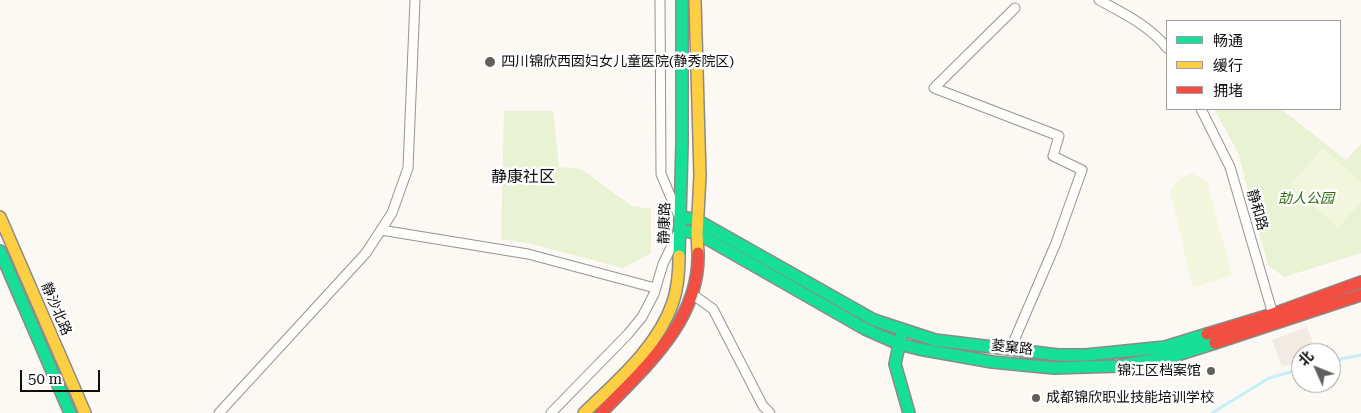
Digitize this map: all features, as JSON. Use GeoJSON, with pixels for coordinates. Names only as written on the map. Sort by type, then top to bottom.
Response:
{"type":"FeatureCollection","features":[{"type":"Feature","properties":{"kind":"street"},"geometry":{"type":"LineString","coordinates":[[220,413],[366,253],[392,213],[408,168],[416,0]]}},
{"type":"Feature","properties":{"kind":"street"},"geometry":{"type":"LineString","coordinates":[[551,413],[628,334],[642,317],[680,222],[661,174],[660,0]]}},
{"type":"Feature","properties":{"kind":"street","name":"静康路"},"geometry":{"type":"LineString","coordinates":[[584,413],[639,357],[670,312],[677,292],[680,222],[682,0]]}},
{"type":"Feature","properties":{"kind":"street"},"geometry":{"type":"LineString","coordinates":[[601,413],[665,345],[677,328],[692,294],[698,262],[697,220],[700,175],[695,0]]}},
{"type":"Feature","properties":{"kind":"street"},"geometry":{"type":"LineString","coordinates":[[1099,0],[1130,17],[1153,33],[1166,47]]}},
{"type":"Feature","properties":{"kind":"street"},"geometry":{"type":"LineString","coordinates":[[1010,350],[1056,243],[1082,170],[1053,156],[1059,136],[934,88],[1015,8]]}},
{"type":"Feature","properties":{"kind":"street","name":"静和路"},"geometry":{"type":"LineString","coordinates":[[1201,110],[1230,167],[1275,319]]}},
{"type":"Feature","properties":{"kind":"street","name":"静沙北路"},"geometry":{"type":"LineString","coordinates":[[0,217],[85,413]]}},
{"type":"Feature","properties":{"kind":"street","name":"菱窠路"},"geometry":{"type":"LineString","coordinates":[[680,222],[697,220],[874,320],[935,340],[1010,350],[1058,355],[1086,355],[1165,347],[1361,295]]}},
{"type":"Feature","properties":{"kind":"street","name":"菱窠路"},"geometry":{"type":"LineString","coordinates":[[680,222],[865,329],[899,344],[992,362],[1054,368],[1119,366],[1174,356],[1275,319],[1361,282]]}},
{"type":"Feature","properties":{"kind":"street"},"geometry":{"type":"LineString","coordinates":[[381,230],[528,254],[655,288]]}},
{"type":"Feature","properties":{"kind":"street","name":"静沙北路"},"geometry":{"type":"LineString","coordinates":[[0,251],[70,413]]}},
{"type":"Feature","properties":{"kind":"street"},"geometry":{"type":"LineString","coordinates":[[692,294],[713,309],[763,406],[770,413]]}},
{"type":"Feature","properties":{"kind":"street"},"geometry":{"type":"LineString","coordinates":[[903,329],[895,364],[909,413]]}},
{"type":"Feature","properties":{"kind":"green space","name":"劼人公园"},"geometry":{"type":"Polygon","coordinates":[[[1215,110],[1282,110],[1346,160],[1361,144],[1361,253],[1284,277],[1268,265],[1238,153],[1215,110]]]}},
{"type":"Feature","properties":{"kind":"green space"},"geometry":{"type":"Polygon","coordinates":[[[504,111],[553,111],[559,167],[581,169],[632,206],[651,209],[651,253],[623,268],[532,244],[501,239],[504,111]]]}},
{"type":"Feature","properties":{"kind":"green space"},"geometry":{"type":"Polygon","coordinates":[[[1323,148],[1361,182],[1361,202],[1338,228],[1290,185],[1323,148]]]}},
{"type":"Feature","properties":{"kind":"green space"},"geometry":{"type":"Polygon","coordinates":[[[1192,173],[1207,182],[1232,275],[1193,288],[1170,191],[1180,178],[1192,173]]]}},
{"type":"Feature","properties":{"kind":"shaded area"},"geometry":{"type":"Polygon","coordinates":[[[1307,327],[1313,343],[1291,343],[1291,364],[1282,367],[1272,340],[1307,327]]]}},
{"type":"Feature","properties":{"kind":"waterway"},"geometry":{"type":"LineString","coordinates":[[1341,359],[1361,355]]}},
{"type":"Feature","properties":{"kind":"waterway"},"geometry":{"type":"LineString","coordinates":[[1212,413],[1269,378],[1291,372]]}},
{"type":"Feature","properties":{"kind":"traffic: fast"},"geometry":{"type":"LineString","coordinates":[[679,256],[682,144],[682,0]]}},
{"type":"Feature","properties":{"kind":"traffic: fast"},"geometry":{"type":"LineString","coordinates":[[681,217],[697,220],[874,320],[935,340],[1058,355],[1086,355],[1165,347],[1207,334]]}},
{"type":"Feature","properties":{"kind":"traffic: fast"},"geometry":{"type":"LineString","coordinates":[[679,230],[697,233],[865,329],[899,344],[919,349],[992,362],[1054,368],[1119,366],[1174,356],[1215,343]]}},
{"type":"Feature","properties":{"kind":"traffic: fast"},"geometry":{"type":"LineString","coordinates":[[0,251],[70,413]]}},
{"type":"Feature","properties":{"kind":"traffic: fast"},"geometry":{"type":"LineString","coordinates":[[901,336],[895,364],[909,413]]}},
{"type":"Feature","properties":{"kind":"traffic: slow"},"geometry":{"type":"LineString","coordinates":[[695,0],[700,175],[697,233],[698,253]]}},
{"type":"Feature","properties":{"kind":"traffic: slow"},"geometry":{"type":"LineString","coordinates":[[0,217],[85,413]]}},
{"type":"Feature","properties":{"kind":"traffic: slow"},"geometry":{"type":"LineString","coordinates":[[584,413],[623,376],[657,334],[675,296],[679,256]]}},
{"type":"Feature","properties":{"kind":"traffic: jam"},"geometry":{"type":"LineString","coordinates":[[601,413],[651,361],[680,322],[690,300],[696,278],[698,253]]}},
{"type":"Feature","properties":{"kind":"traffic: jam"},"geometry":{"type":"LineString","coordinates":[[1207,334],[1273,314],[1361,282]]}},
{"type":"Feature","properties":{"kind":"traffic: jam"},"geometry":{"type":"LineString","coordinates":[[1215,343],[1361,295]]}},
{"type":"Feature","properties":{"kind":"place","name":"四川锦欣西囡妇女儿童医院(静秀院区)"},"geometry":{"type":"Point","coordinates":[490,62]}},
{"type":"Feature","properties":{"kind":"place","name":"锦江区档案馆"},"geometry":{"type":"Point","coordinates":[1211,371]}},
{"type":"Feature","properties":{"kind":"place","name":"成都锦欣职业技能培训学校"},"geometry":{"type":"Point","coordinates":[1036,398]}},
{"type":"Feature","properties":{"kind":"district","name":"静康社区"},"geometry":{"type":"Point","coordinates":[523,177]}}]}
